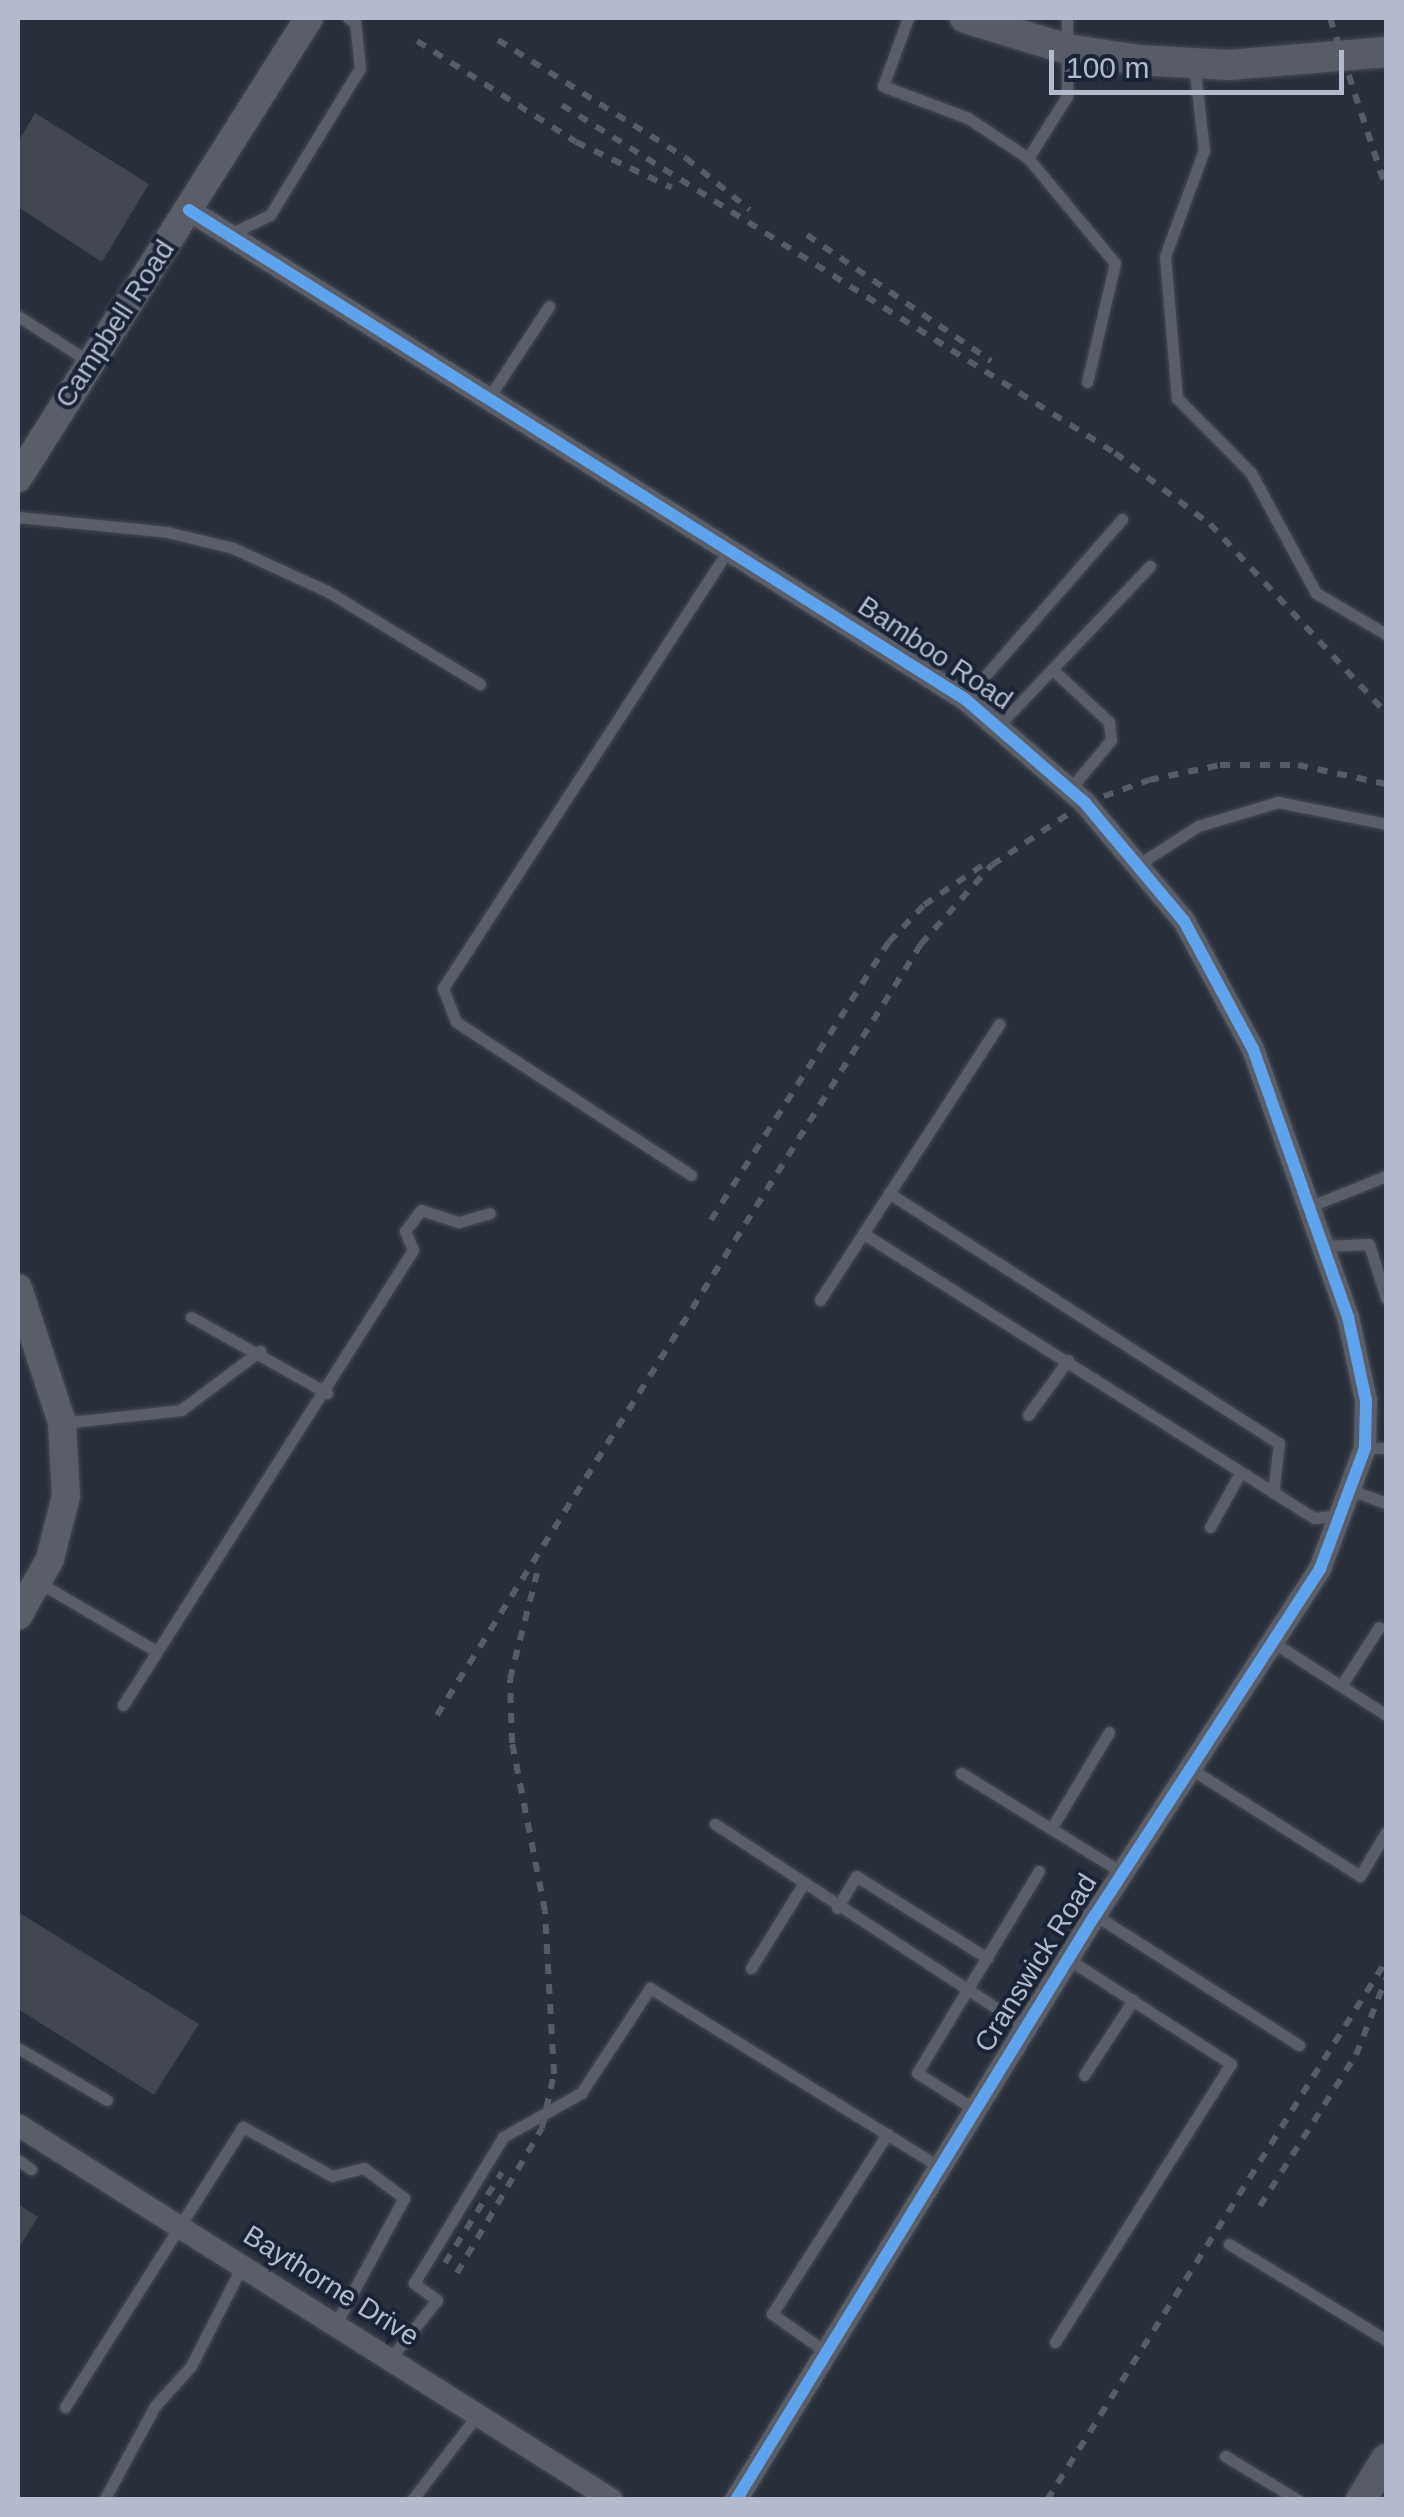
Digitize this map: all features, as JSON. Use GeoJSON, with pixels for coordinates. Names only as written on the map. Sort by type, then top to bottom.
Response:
{"type":"FeatureCollection","features":[{"type":"Feature","properties":{"kind":"main road"},"geometry":{"type":"LineString","coordinates":[[966,18],[1066,49],[1194,64],[1386,52]]}},
{"type":"Feature","properties":{"kind":"main road"},"geometry":{"type":"LineString","coordinates":[[1361,2500],[1386,2459]]}},
{"type":"Feature","properties":{"kind":"street","name":"Campbell Road"},"geometry":{"type":"LineString","coordinates":[[18,478],[309,18]]}},
{"type":"Feature","properties":{"kind":"street","name":"Bamboo Road"},"geometry":{"type":"LineString","coordinates":[[189,210],[965,699],[1000,724],[1070,789],[1139,864],[1184,921],[1253,1049],[1376,1400],[1376,1448]]}},
{"type":"Feature","properties":{"kind":"street"},"geometry":{"type":"LineString","coordinates":[[18,1288],[62,1423],[66,1496],[38,1582],[18,1616]]}},
{"type":"Feature","properties":{"kind":"street","name":"Cranswick Road"},"geometry":{"type":"LineString","coordinates":[[736,2500],[1025,2027],[1274,1643],[1346,1515],[1353,1491],[1376,1448]]}},
{"type":"Feature","properties":{"kind":"street","name":"Baythorne Drive"},"geometry":{"type":"LineString","coordinates":[[18,2125],[612,2500]]}},
{"type":"Feature","properties":{"kind":"lane"},"geometry":{"type":"LineString","coordinates":[[228,235],[270,215],[360,68],[355,22],[348,18]]}},
{"type":"Feature","properties":{"kind":"lane"},"geometry":{"type":"LineString","coordinates":[[908,18],[883,86],[968,118],[1028,158],[1115,264],[1088,382]]}},
{"type":"Feature","properties":{"kind":"lane"},"geometry":{"type":"LineString","coordinates":[[1028,158],[1067,96],[1067,18]]}},
{"type":"Feature","properties":{"kind":"lane"},"geometry":{"type":"LineString","coordinates":[[1194,64],[1204,150],[1166,256],[1177,398],[1251,473],[1316,593],[1386,634]]}},
{"type":"Feature","properties":{"kind":"lane"},"geometry":{"type":"LineString","coordinates":[[488,400],[549,306]]}},
{"type":"Feature","properties":{"kind":"lane"},"geometry":{"type":"LineString","coordinates":[[18,316],[90,362]]}},
{"type":"Feature","properties":{"kind":"lane"},"geometry":{"type":"LineString","coordinates":[[18,516],[167,532],[234,548],[328,591],[480,684]]}},
{"type":"Feature","properties":{"kind":"lane"},"geometry":{"type":"LineString","coordinates":[[965,699],[1122,519]]}},
{"type":"Feature","properties":{"kind":"lane"},"geometry":{"type":"LineString","coordinates":[[691,1175],[456,1022],[443,988],[729,549]]}},
{"type":"Feature","properties":{"kind":"lane"},"geometry":{"type":"LineString","coordinates":[[1000,724],[1150,566]]}},
{"type":"Feature","properties":{"kind":"lane"},"geometry":{"type":"LineString","coordinates":[[1052,669],[1108,722],[1111,740],[1070,789]]}},
{"type":"Feature","properties":{"kind":"lane"},"geometry":{"type":"LineString","coordinates":[[1139,864],[1198,826],[1278,802],[1386,824]]}},
{"type":"Feature","properties":{"kind":"lane"},"geometry":{"type":"LineString","coordinates":[[820,1300],[999,1024]]}},
{"type":"Feature","properties":{"kind":"lane"},"geometry":{"type":"LineString","coordinates":[[1311,1206],[1386,1176]]}},
{"type":"Feature","properties":{"kind":"lane"},"geometry":{"type":"LineString","coordinates":[[889,1193],[1279,1442],[1273,1493]]}},
{"type":"Feature","properties":{"kind":"lane"},"geometry":{"type":"LineString","coordinates":[[123,1705],[328,1393],[414,1250],[405,1231],[422,1210],[459,1222],[490,1213]]}},
{"type":"Feature","properties":{"kind":"lane"},"geometry":{"type":"LineString","coordinates":[[864,1234],[1314,1518],[1346,1515]]}},
{"type":"Feature","properties":{"kind":"lane"},"geometry":{"type":"LineString","coordinates":[[1324,1246],[1369,1244],[1386,1298]]}},
{"type":"Feature","properties":{"kind":"lane"},"geometry":{"type":"LineString","coordinates":[[191,1317],[260,1351],[328,1393]]}},
{"type":"Feature","properties":{"kind":"lane"},"geometry":{"type":"LineString","coordinates":[[62,1423],[181,1410],[260,1351]]}},
{"type":"Feature","properties":{"kind":"lane"},"geometry":{"type":"LineString","coordinates":[[1028,1415],[1068,1360]]}},
{"type":"Feature","properties":{"kind":"lane"},"geometry":{"type":"LineString","coordinates":[[1210,1527],[1240,1473]]}},
{"type":"Feature","properties":{"kind":"lane"},"geometry":{"type":"LineString","coordinates":[[1353,1491],[1386,1504]]}},
{"type":"Feature","properties":{"kind":"lane"},"geometry":{"type":"LineString","coordinates":[[38,1582],[156,1651]]}},
{"type":"Feature","properties":{"kind":"lane"},"geometry":{"type":"LineString","coordinates":[[1341,1686],[1379,1627]]}},
{"type":"Feature","properties":{"kind":"lane"},"geometry":{"type":"LineString","coordinates":[[1274,1643],[1386,1715]]}},
{"type":"Feature","properties":{"kind":"lane"},"geometry":{"type":"LineString","coordinates":[[1052,1830],[1109,1732]]}},
{"type":"Feature","properties":{"kind":"lane"},"geometry":{"type":"LineString","coordinates":[[1191,1769],[1360,1876],[1386,1832]]}},
{"type":"Feature","properties":{"kind":"lane"},"geometry":{"type":"LineString","coordinates":[[961,1773],[1123,1873]]}},
{"type":"Feature","properties":{"kind":"lane"},"geometry":{"type":"LineString","coordinates":[[715,1824],[802,1886],[1025,2027]]}},
{"type":"Feature","properties":{"kind":"lane"},"geometry":{"type":"LineString","coordinates":[[974,2109],[917,2073],[1039,1871]]}},
{"type":"Feature","properties":{"kind":"lane"},"geometry":{"type":"LineString","coordinates":[[836,1908],[856,1876],[987,1958]]}},
{"type":"Feature","properties":{"kind":"lane"},"geometry":{"type":"LineString","coordinates":[[750,1968],[802,1886]]}},
{"type":"Feature","properties":{"kind":"lane"},"geometry":{"type":"LineString","coordinates":[[1096,1915],[1299,2044]]}},
{"type":"Feature","properties":{"kind":"lane"},"geometry":{"type":"LineString","coordinates":[[1055,2342],[1232,2064],[1068,1959]]}},
{"type":"Feature","properties":{"kind":"lane"},"geometry":{"type":"LineString","coordinates":[[390,2358],[438,2300],[414,2283],[503,2137],[582,2093],[650,1988],[938,2166]]}},
{"type":"Feature","properties":{"kind":"lane"},"geometry":{"type":"LineString","coordinates":[[1084,2075],[1133,2000]]}},
{"type":"Feature","properties":{"kind":"lane"},"geometry":{"type":"LineString","coordinates":[[18,2048],[107,2100]]}},
{"type":"Feature","properties":{"kind":"lane"},"geometry":{"type":"LineString","coordinates":[[64,2407],[243,2128],[332,2176],[364,2168],[398,2188],[403,2209],[335,2324]]}},
{"type":"Feature","properties":{"kind":"lane"},"geometry":{"type":"LineString","coordinates":[[826,2351],[772,2314],[887,2134]]}},
{"type":"Feature","properties":{"kind":"lane"},"geometry":{"type":"LineString","coordinates":[[18,2160],[31,2169]]}},
{"type":"Feature","properties":{"kind":"lane"},"geometry":{"type":"LineString","coordinates":[[1229,2244],[1386,2340]]}},
{"type":"Feature","properties":{"kind":"lane"},"geometry":{"type":"LineString","coordinates":[[104,2500],[154,2406],[191,2366],[242,2266]]}},
{"type":"Feature","properties":{"kind":"lane"},"geometry":{"type":"LineString","coordinates":[[412,2500],[478,2414]]}},
{"type":"Feature","properties":{"kind":"lane"},"geometry":{"type":"LineString","coordinates":[[1225,2456],[1298,2500]]}},
{"type":"Feature","properties":{"kind":"building"},"geometry":{"type":"Polygon","coordinates":[[[35,113],[149,184],[102,262],[18,207],[18,142],[35,113]]]}},
{"type":"Feature","properties":{"kind":"building"},"geometry":{"type":"Polygon","coordinates":[[[18,1912],[199,2024],[154,2095],[18,2009],[18,1912]]]}},
{"type":"Feature","properties":{"kind":"building"},"geometry":{"type":"Polygon","coordinates":[[[18,2204],[38,2217],[18,2249],[18,2204]]]}},
{"type":"Feature","properties":{"kind":"railway"},"geometry":{"type":"LineString","coordinates":[[1330,18],[1386,188]]}},
{"type":"Feature","properties":{"kind":"railway"},"geometry":{"type":"LineString","coordinates":[[498,40],[686,158],[750,210]]}},
{"type":"Feature","properties":{"kind":"railway"},"geometry":{"type":"LineString","coordinates":[[417,41],[576,142],[672,188]]}},
{"type":"Feature","properties":{"kind":"railway"},"geometry":{"type":"LineString","coordinates":[[562,105],[1115,453],[1210,524],[1386,713]]}},
{"type":"Feature","properties":{"kind":"railway"},"geometry":{"type":"LineString","coordinates":[[807,235],[991,361]]}},
{"type":"Feature","properties":{"kind":"railway"},"geometry":{"type":"LineString","coordinates":[[437,1715],[921,944],[992,865],[1085,803],[1149,780],[1220,765],[1298,765],[1386,784]]}},
{"type":"Feature","properties":{"kind":"railway"},"geometry":{"type":"LineString","coordinates":[[711,1220],[889,942],[924,905],[984,864]]}},
{"type":"Feature","properties":{"kind":"railway"},"geometry":{"type":"LineString","coordinates":[[457,2273],[542,2128],[554,2074],[545,1911],[512,1743],[510,1679],[537,1573]]}},
{"type":"Feature","properties":{"kind":"railway"},"geometry":{"type":"LineString","coordinates":[[1047,2500],[1386,1961]]}},
{"type":"Feature","properties":{"kind":"railway"},"geometry":{"type":"LineString","coordinates":[[1260,2206],[1356,2055],[1386,1979]]}},
{"type":"Feature","properties":{"kind":"railway"},"geometry":{"type":"LineString","coordinates":[[445,2263],[502,2172]]}},
{"type":"Feature","properties":{"kind":"cycle path"},"geometry":{"type":"LineString","coordinates":[[189,210],[965,699],[1085,803],[1184,921],[1253,1049],[1348,1317],[1366,1400],[1365,1448],[1320,1569],[1095,1915],[736,2500]]}}]}
